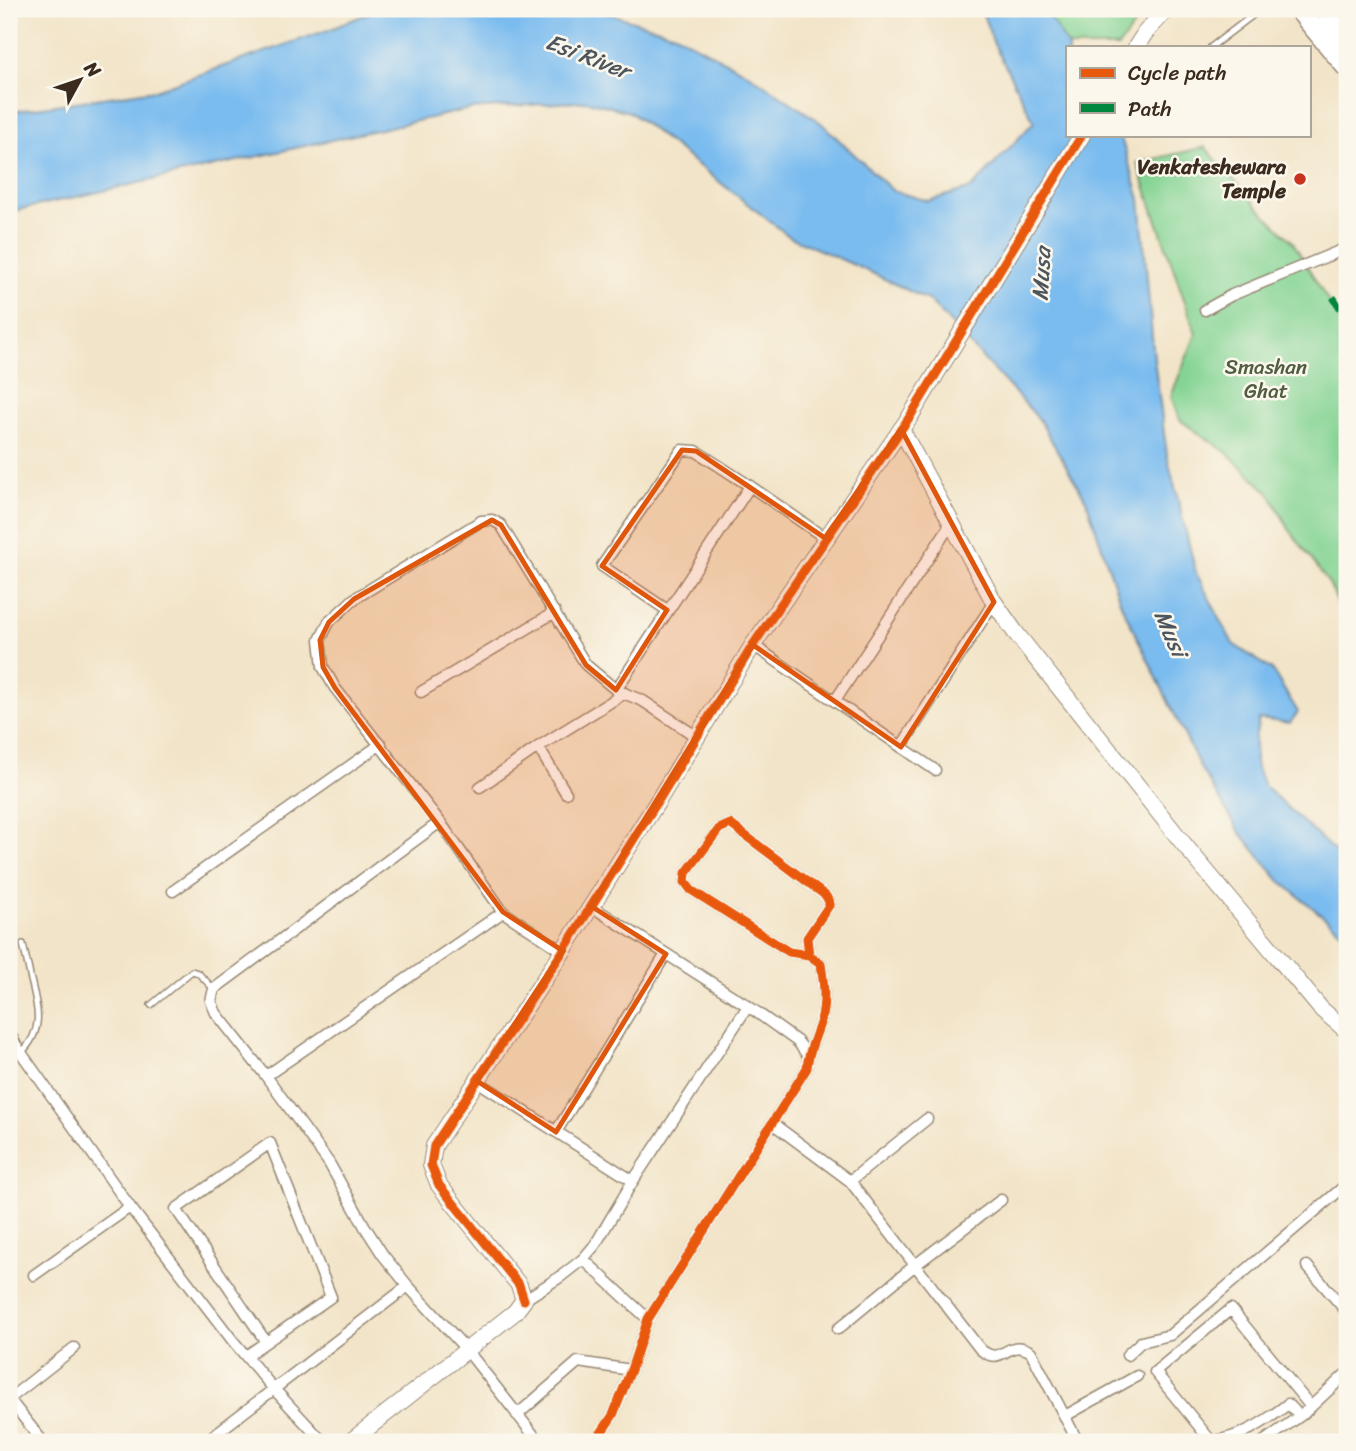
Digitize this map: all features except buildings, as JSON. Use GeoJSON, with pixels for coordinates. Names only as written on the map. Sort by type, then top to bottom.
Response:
{"type":"FeatureCollection","features":[{"type":"Feature","properties":{"kind":"highway"},"geometry":{"type":"LineString","coordinates":[[1298,9],[1347,68]]}},
{"type":"Feature","properties":{"kind":"highway"},"geometry":{"type":"LineString","coordinates":[[1323,9],[1347,40]]}},
{"type":"Feature","properties":{"kind":"street"},"geometry":{"type":"LineString","coordinates":[[1137,46],[1167,9]]}},
{"type":"Feature","properties":{"kind":"street"},"geometry":{"type":"LineString","coordinates":[[524,1300],[519,1285],[439,1185],[431,1165],[434,1146],[563,951],[753,645],[906,422],[1081,136]]}},
{"type":"Feature","properties":{"kind":"street"},"geometry":{"type":"LineString","coordinates":[[1205,310],[1232,295],[1347,248]]}},
{"type":"Feature","properties":{"kind":"street"},"geometry":{"type":"LineString","coordinates":[[906,422],[993,603],[1187,848],[1321,1009],[1347,1031]]}},
{"type":"Feature","properties":{"kind":"street"},"geometry":{"type":"LineString","coordinates":[[667,610],[601,566],[682,450],[696,451],[825,538]]}},
{"type":"Feature","properties":{"kind":"street"},"geometry":{"type":"LineString","coordinates":[[480,787],[620,691],[667,610],[750,486]]}},
{"type":"Feature","properties":{"kind":"street"},"geometry":{"type":"LineString","coordinates":[[563,951],[503,912],[440,822],[335,688],[323,667],[320,640],[329,622],[354,599],[481,521],[492,520],[501,525],[586,664],[620,691],[643,701],[697,737]]}},
{"type":"Feature","properties":{"kind":"street"},"geometry":{"type":"LineString","coordinates":[[835,701],[952,522]]}},
{"type":"Feature","properties":{"kind":"street"},"geometry":{"type":"LineString","coordinates":[[901,747],[993,603]]}},
{"type":"Feature","properties":{"kind":"street"},"geometry":{"type":"LineString","coordinates":[[421,692],[555,612]]}},
{"type":"Feature","properties":{"kind":"street"},"geometry":{"type":"LineString","coordinates":[[753,645],[935,770]]}},
{"type":"Feature","properties":{"kind":"street"},"geometry":{"type":"LineString","coordinates":[[173,891],[381,744]]}},
{"type":"Feature","properties":{"kind":"street"},"geometry":{"type":"LineString","coordinates":[[538,747],[566,793]]}},
{"type":"Feature","properties":{"kind":"street"},"geometry":{"type":"LineString","coordinates":[[440,822],[214,989],[211,1001],[216,1013],[329,1163],[383,1255],[466,1349],[539,1442]]}},
{"type":"Feature","properties":{"kind":"street"},"geometry":{"type":"LineString","coordinates":[[595,1442],[613,1415],[648,1319],[807,1068],[808,1056],[821,1019],[824,986],[821,964],[809,955],[789,952],[691,890],[685,882],[686,873],[719,829],[730,824],[826,896],[830,904],[807,938],[809,955]]}},
{"type":"Feature","properties":{"kind":"street"},"geometry":{"type":"LineString","coordinates":[[591,906],[748,1006],[798,1042],[808,1056]]}},
{"type":"Feature","properties":{"kind":"street"},"geometry":{"type":"LineString","coordinates":[[266,1076],[503,912]]}},
{"type":"Feature","properties":{"kind":"street"},"geometry":{"type":"LineString","coordinates":[[556,1132],[666,954]]}},
{"type":"Feature","properties":{"kind":"street"},"geometry":{"type":"LineString","coordinates":[[350,1442],[515,1312],[524,1300],[583,1259],[595,1245],[633,1181],[748,1006]]}},
{"type":"Feature","properties":{"kind":"street"},"geometry":{"type":"LineString","coordinates":[[9,1032],[130,1207],[246,1356],[323,1442]]}},
{"type":"Feature","properties":{"kind":"street"},"geometry":{"type":"LineString","coordinates":[[477,1081],[633,1181]]}},
{"type":"Feature","properties":{"kind":"street"},"geometry":{"type":"LineString","coordinates":[[850,1181],[927,1119]]}},
{"type":"Feature","properties":{"kind":"street"},"geometry":{"type":"LineString","coordinates":[[772,1123],[850,1181],[980,1349],[988,1356],[995,1357],[1015,1347],[1023,1347],[1031,1352],[1078,1442]]}},
{"type":"Feature","properties":{"kind":"street"},"geometry":{"type":"LineString","coordinates":[[246,1356],[331,1297],[270,1143],[176,1209],[266,1342]]}},
{"type":"Feature","properties":{"kind":"street"},"geometry":{"type":"LineString","coordinates":[[1127,1355],[1141,1342],[1170,1335],[1347,1184]]}},
{"type":"Feature","properties":{"kind":"street"},"geometry":{"type":"LineString","coordinates":[[838,1329],[914,1266],[1001,1200]]}},
{"type":"Feature","properties":{"kind":"street"},"geometry":{"type":"LineString","coordinates":[[34,1275],[130,1207]]}},
{"type":"Feature","properties":{"kind":"street"},"geometry":{"type":"LineString","coordinates":[[583,1259],[648,1319]]}},
{"type":"Feature","properties":{"kind":"street"},"geometry":{"type":"LineString","coordinates":[[1307,1266],[1347,1312]]}},
{"type":"Feature","properties":{"kind":"street"},"geometry":{"type":"LineString","coordinates":[[205,1442],[408,1286]]}},
{"type":"Feature","properties":{"kind":"street"},"geometry":{"type":"LineString","coordinates":[[1300,1393],[1258,1426],[1211,1441],[1154,1372],[1231,1309],[1300,1393],[1311,1407]]}},
{"type":"Feature","properties":{"kind":"street"},"geometry":{"type":"LineString","coordinates":[[43,1442],[9,1399],[74,1348]]}},
{"type":"Feature","properties":{"kind":"street"},"geometry":{"type":"LineString","coordinates":[[517,1415],[578,1362],[631,1370]]}},
{"type":"Feature","properties":{"kind":"street"},"geometry":{"type":"LineString","coordinates":[[1263,1442],[1311,1407],[1347,1373]]}},
{"type":"Feature","properties":{"kind":"street"},"geometry":{"type":"LineString","coordinates":[[1065,1416],[1137,1376]]}},
{"type":"Feature","properties":{"kind":"street"},"geometry":{"type":"LineString","coordinates":[[1288,1404],[1300,1416]]}},
{"type":"Feature","properties":{"kind":"lane"},"geometry":{"type":"LineString","coordinates":[[1212,46],[1261,9]]}},
{"type":"Feature","properties":{"kind":"lane"},"geometry":{"type":"LineString","coordinates":[[21,1053],[35,1035],[38,1021],[36,999],[23,944]]}},
{"type":"Feature","properties":{"kind":"lane"},"geometry":{"type":"LineString","coordinates":[[150,1005],[192,971],[214,989]]}},
{"type":"Feature","properties":{"kind":"highlighted area"},"geometry":{"type":"Polygon","coordinates":[[[901,429],[994,602],[901,747],[753,645],[591,906],[666,954],[556,1132],[477,1081],[563,951],[503,912],[335,688],[323,667],[320,640],[329,622],[354,599],[492,520],[501,525],[586,665],[616,690],[667,610],[602,566],[682,450],[696,451],[825,538],[901,429]]]}},
{"type":"Feature","properties":{"kind":"green space"},"geometry":{"type":"Polygon","coordinates":[[[1045,9],[1146,9],[1119,46],[1067,46],[1045,9]]]}},
{"type":"Feature","properties":{"kind":"green space","name":"Smashan Ghat"},"geometry":{"type":"Polygon","coordinates":[[[1205,147],[1293,242],[1347,333],[1347,625],[1330,585],[1289,529],[1270,494],[1226,452],[1180,420],[1171,396],[1196,334],[1137,163],[1205,147]]]}},
{"type":"Feature","properties":{"kind":"water"},"geometry":{"type":"Polygon","coordinates":[[[378,9],[595,9],[675,34],[747,73],[820,122],[893,191],[928,201],[972,188],[1034,122],[994,44],[981,9],[1045,9],[1067,46],[1066,136],[1120,136],[1140,199],[1154,359],[1167,455],[1196,573],[1233,644],[1272,670],[1298,712],[1290,723],[1259,719],[1255,738],[1255,763],[1264,786],[1347,863],[1347,936],[1279,880],[1239,831],[1201,769],[1121,604],[1086,500],[1039,419],[930,301],[790,237],[630,112],[587,101],[470,109],[9,212],[9,112],[155,90],[331,29],[378,9]]]}},
{"type":"Feature","properties":{"kind":"marked path"},"geometry":{"type":"LineString","coordinates":[[1333,297],[1347,318]]}},
{"type":"Feature","properties":{"kind":"cycle path"},"geometry":{"type":"LineString","coordinates":[[524,1300],[519,1285],[439,1185],[431,1165],[434,1146],[563,951],[753,645],[911,415],[1081,136]]}},
{"type":"Feature","properties":{"kind":"cycle path"},"geometry":{"type":"LineString","coordinates":[[595,1442],[613,1415],[648,1319],[807,1068],[823,1013],[821,964],[809,955],[807,938],[830,904],[826,896],[730,824],[719,829],[686,873],[685,882],[691,890],[789,952],[809,955]]}},
{"type":"Feature","properties":{"kind":"place","name":"Venkateshewara Temple"},"geometry":{"type":"Point","coordinates":[1300,179]}},
{"type":"Feature","properties":{"kind":"water label","name":"Esi River"},"geometry":{"type":"Point","coordinates":[588,56]}},
{"type":"Feature","properties":{"kind":"water label","name":"Musa"},"geometry":{"type":"Point","coordinates":[1041,274]}},
{"type":"Feature","properties":{"kind":"water label","name":"Musi"},"geometry":{"type":"Point","coordinates":[1171,633]}}]}
